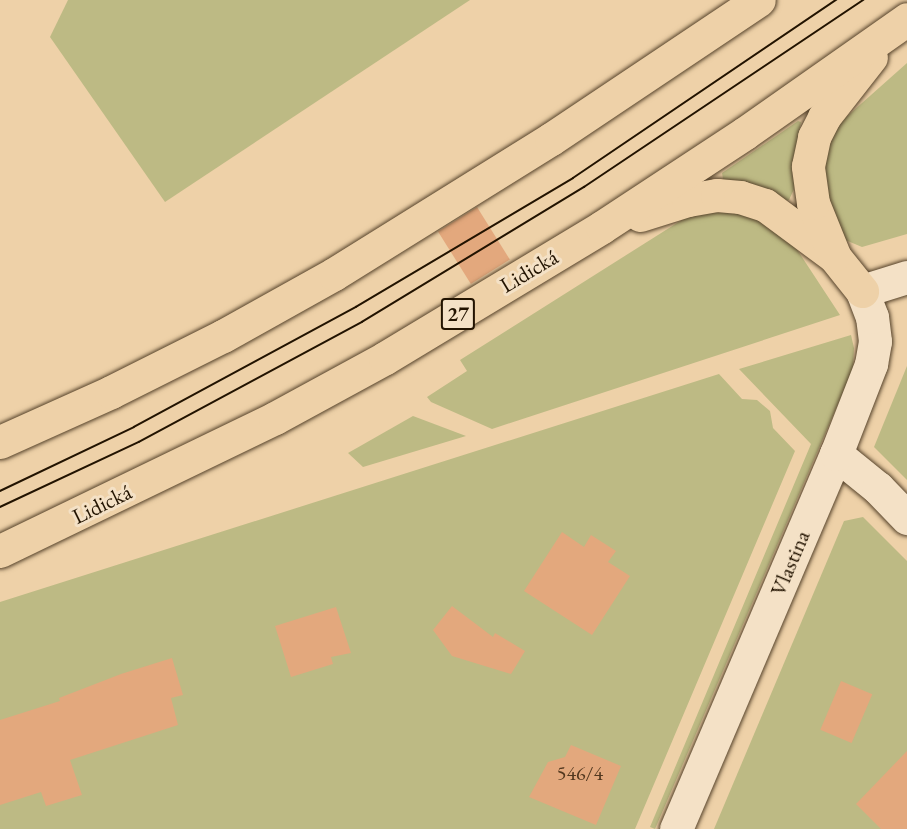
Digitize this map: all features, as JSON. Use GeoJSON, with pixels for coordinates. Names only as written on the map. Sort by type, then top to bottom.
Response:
{"type":"FeatureCollection","features":[{"type":"Feature","properties":{"kind":"main road"},"geometry":{"type":"LineString","coordinates":[[0,442],[122,387],[223,336],[334,274],[551,139],[759,0]]}},
{"type":"Feature","properties":{"kind":"main road"},"geometry":{"type":"LineString","coordinates":[[834,256],[813,203],[808,166],[814,137],[824,117],[898,25]]}},
{"type":"Feature","properties":{"kind":"main road","name":"Lidická"},"geometry":{"type":"LineString","coordinates":[[0,551],[276,418],[385,358],[602,227],[745,133],[898,25]]}},
{"type":"Feature","properties":{"kind":"main road"},"geometry":{"type":"LineString","coordinates":[[602,227],[688,200],[717,195],[740,197],[765,206],[834,256],[862,291]]}},
{"type":"Feature","properties":{"kind":"street"},"geometry":{"type":"LineString","coordinates":[[862,291],[907,277]]}},
{"type":"Feature","properties":{"kind":"street","name":"Vlastina"},"geometry":{"type":"LineString","coordinates":[[676,829],[836,454],[871,364],[875,341],[872,317],[862,291]]}},
{"type":"Feature","properties":{"kind":"street"},"geometry":{"type":"LineString","coordinates":[[836,454],[878,489],[907,518]]}},
{"type":"Feature","properties":{"kind":"shaded area"},"geometry":{"type":"Polygon","coordinates":[[[68,0],[470,0],[165,202],[50,37],[68,0]]]}},
{"type":"Feature","properties":{"kind":"shaded area"},"geometry":{"type":"Polygon","coordinates":[[[907,63],[907,234],[862,247],[843,239],[820,187],[826,140],[844,119],[907,63]]]}},
{"type":"Feature","properties":{"kind":"shaded area"},"geometry":{"type":"Polygon","coordinates":[[[798,121],[801,122],[795,153],[794,189],[789,200],[783,201],[723,179],[722,173],[798,121]]]}},
{"type":"Feature","properties":{"kind":"shaded area"},"geometry":{"type":"Polygon","coordinates":[[[696,211],[742,211],[773,227],[796,248],[840,315],[492,429],[431,402],[427,397],[467,371],[460,360],[696,211]]]}},
{"type":"Feature","properties":{"kind":"shaded area"},"geometry":{"type":"Polygon","coordinates":[[[851,335],[854,348],[853,369],[655,829],[650,827],[811,444],[739,369],[851,335]]]}},
{"type":"Feature","properties":{"kind":"shaded area"},"geometry":{"type":"Polygon","coordinates":[[[907,366],[907,480],[874,447],[907,366]]]}},
{"type":"Feature","properties":{"kind":"shaded area"},"geometry":{"type":"Polygon","coordinates":[[[719,374],[742,399],[757,400],[770,411],[773,428],[795,451],[635,829],[0,829],[0,602],[719,374]]]}},
{"type":"Feature","properties":{"kind":"shaded area"},"geometry":{"type":"Polygon","coordinates":[[[413,416],[466,436],[363,467],[348,453],[413,416]]]}},
{"type":"Feature","properties":{"kind":"shaded area"},"geometry":{"type":"Polygon","coordinates":[[[863,517],[907,561],[907,829],[714,829],[844,521],[863,517]]]}},
{"type":"Feature","properties":{"kind":"building"},"geometry":{"type":"Polygon","coordinates":[[[477,207],[510,260],[471,284],[438,231],[477,207]]]}},
{"type":"Feature","properties":{"kind":"building"},"geometry":{"type":"Polygon","coordinates":[[[562,532],[584,547],[591,535],[616,551],[608,562],[630,576],[592,635],[524,591],[562,532]]]}},
{"type":"Feature","properties":{"kind":"building"},"geometry":{"type":"Polygon","coordinates":[[[452,606],[493,637],[495,633],[525,651],[511,674],[452,656],[433,630],[452,606]]]}},
{"type":"Feature","properties":{"kind":"building"},"geometry":{"type":"Polygon","coordinates":[[[336,607],[351,653],[331,657],[333,664],[291,677],[275,626],[336,607]]]}},
{"type":"Feature","properties":{"kind":"building"},"geometry":{"type":"Polygon","coordinates":[[[172,658],[183,695],[171,698],[178,725],[70,760],[82,795],[46,806],[41,792],[0,805],[0,720],[60,701],[59,698],[121,674],[172,658]]]}},
{"type":"Feature","properties":{"kind":"building"},"geometry":{"type":"Polygon","coordinates":[[[841,681],[872,694],[852,743],[820,730],[841,681]]]}},
{"type":"Feature","properties":{"kind":"building"},"geometry":{"type":"Polygon","coordinates":[[[571,745],[621,766],[596,825],[529,797],[548,762],[565,757],[571,745]]]}},
{"type":"Feature","properties":{"kind":"building"},"geometry":{"type":"Polygon","coordinates":[[[907,751],[907,829],[881,829],[856,804],[907,751]]]}},
{"type":"Feature","properties":{"kind":"tram line"},"geometry":{"type":"LineString","coordinates":[[0,491],[134,427],[356,307],[573,178],[836,0]]}},
{"type":"Feature","properties":{"kind":"tram line"},"geometry":{"type":"LineString","coordinates":[[0,507],[139,442],[362,322],[584,187],[863,0]]}}]}
